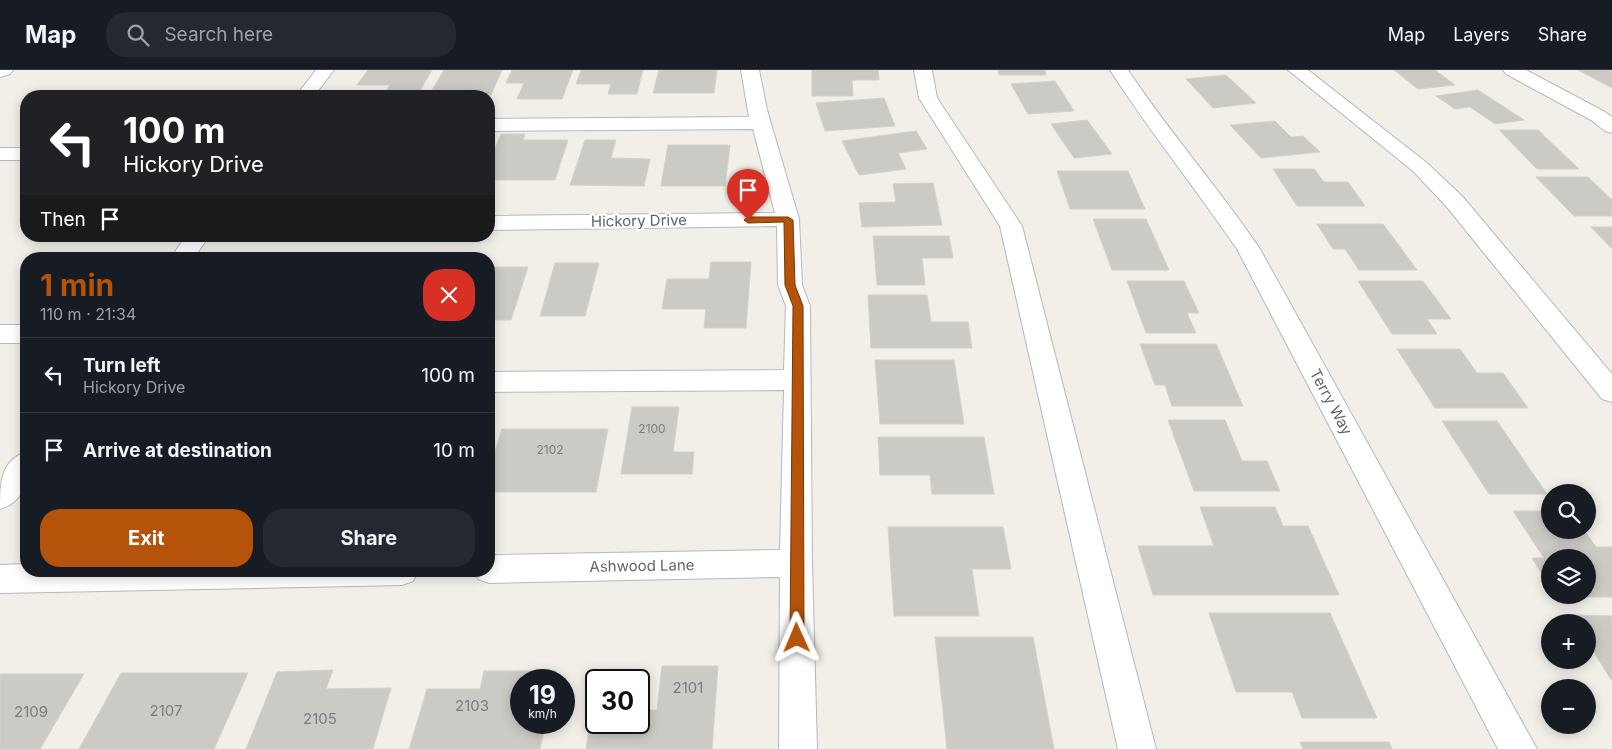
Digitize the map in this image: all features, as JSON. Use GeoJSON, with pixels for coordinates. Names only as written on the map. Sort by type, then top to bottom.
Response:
{"type":"FeatureCollection","features":[{"type":"Feature","properties":{"kind":"street"},"geometry":{"type":"LineString","coordinates":[[0,72],[4,70]]}},
{"type":"Feature","properties":{"kind":"street"},"geometry":{"type":"LineString","coordinates":[[310,90],[325,70]]}},
{"type":"Feature","properties":{"kind":"street"},"geometry":{"type":"LineString","coordinates":[[750,70],[761,123],[788,220],[790,285],[798,306],[796,563],[798,749]]}},
{"type":"Feature","properties":{"kind":"street"},"geometry":{"type":"LineString","coordinates":[[923,70],[928,98],[1011,226],[1137,749]]}},
{"type":"Feature","properties":{"kind":"street","name":"Terry Way"},"geometry":{"type":"LineString","coordinates":[[1119,70],[1146,111],[1203,184],[1248,249],[1518,749]]}},
{"type":"Feature","properties":{"kind":"street"},"geometry":{"type":"LineString","coordinates":[[1297,70],[1420,167],[1454,201],[1612,392]]}},
{"type":"Feature","properties":{"kind":"street"},"geometry":{"type":"LineString","coordinates":[[1512,70],[1598,116],[1612,126]]}},
{"type":"Feature","properties":{"kind":"street"},"geometry":{"type":"LineString","coordinates":[[495,125],[761,123]]}},
{"type":"Feature","properties":{"kind":"street"},"geometry":{"type":"LineString","coordinates":[[0,154],[20,154]]}},
{"type":"Feature","properties":{"kind":"street","name":"Hickory Drive"},"geometry":{"type":"LineString","coordinates":[[495,223],[788,220]]}},
{"type":"Feature","properties":{"kind":"street"},"geometry":{"type":"LineString","coordinates":[[0,334],[20,334]]}},
{"type":"Feature","properties":{"kind":"street"},"geometry":{"type":"LineString","coordinates":[[495,382],[797,380]]}},
{"type":"Feature","properties":{"kind":"street"},"geometry":{"type":"LineString","coordinates":[[0,497],[20,470]]}},
{"type":"Feature","properties":{"kind":"street","name":"Ashwood Lane"},"geometry":{"type":"LineString","coordinates":[[495,570],[796,563]]}},
{"type":"Feature","properties":{"kind":"street"},"geometry":{"type":"LineString","coordinates":[[0,580],[134,577]]}},
{"type":"Feature","properties":{"kind":"building"},"geometry":{"type":"Polygon","coordinates":[[[368,70],[432,70],[420,90],[387,90],[390,85],[357,85],[368,70]]]}},
{"type":"Feature","properties":{"kind":"building"},"geometry":{"type":"Polygon","coordinates":[[[444,70],[502,70],[493,90],[432,90],[444,70]]]}},
{"type":"Feature","properties":{"kind":"building"},"geometry":{"type":"Polygon","coordinates":[[[512,70],[573,70],[562,99],[517,99],[524,83],[506,83],[512,70]]]}},
{"type":"Feature","properties":{"kind":"building"},"geometry":{"type":"Polygon","coordinates":[[[581,70],[643,70],[637,94],[608,94],[611,84],[576,84],[581,70]]]}},
{"type":"Feature","properties":{"kind":"building"},"geometry":{"type":"Polygon","coordinates":[[[659,70],[717,70],[714,93],[653,93],[659,70]]]}},
{"type":"Feature","properties":{"kind":"building"},"geometry":{"type":"Polygon","coordinates":[[[812,70],[878,70],[879,80],[852,80],[853,96],[812,96],[812,70]]]}},
{"type":"Feature","properties":{"kind":"building"},"geometry":{"type":"Polygon","coordinates":[[[998,70],[1045,70],[1046,75],[999,75],[998,70]]]}},
{"type":"Feature","properties":{"kind":"building"},"geometry":{"type":"Polygon","coordinates":[[[1394,70],[1435,70],[1455,85],[1418,89],[1394,70]]]}},
{"type":"Feature","properties":{"kind":"building"},"geometry":{"type":"Polygon","coordinates":[[[1578,70],[1612,70],[1612,88],[1578,70]]]}},
{"type":"Feature","properties":{"kind":"building"},"geometry":{"type":"Polygon","coordinates":[[[1226,75],[1256,103],[1213,108],[1186,79],[1226,75]]]}},
{"type":"Feature","properties":{"kind":"building"},"geometry":{"type":"Polygon","coordinates":[[[1055,81],[1074,111],[1028,114],[1011,84],[1055,81]]]}},
{"type":"Feature","properties":{"kind":"building"},"geometry":{"type":"Polygon","coordinates":[[[1478,90],[1524,120],[1495,124],[1470,107],[1455,109],[1436,96],[1478,90]]]}},
{"type":"Feature","properties":{"kind":"building"},"geometry":{"type":"Polygon","coordinates":[[[884,98],[895,126],[825,131],[816,103],[884,98]]]}},
{"type":"Feature","properties":{"kind":"building"},"geometry":{"type":"Polygon","coordinates":[[[1087,120],[1112,154],[1074,158],[1051,124],[1087,120]]]}},
{"type":"Feature","properties":{"kind":"building"},"geometry":{"type":"Polygon","coordinates":[[[1275,121],[1291,137],[1303,136],[1320,152],[1261,158],[1230,125],[1275,121]]]}},
{"type":"Feature","properties":{"kind":"building"},"geometry":{"type":"Polygon","coordinates":[[[1499,130],[1538,130],[1579,169],[1537,169],[1499,130]]]}},
{"type":"Feature","properties":{"kind":"building"},"geometry":{"type":"Polygon","coordinates":[[[916,131],[927,149],[898,153],[906,169],[859,175],[842,141],[916,131]]]}},
{"type":"Feature","properties":{"kind":"building"},"geometry":{"type":"Polygon","coordinates":[[[501,134],[525,134],[523,140],[568,140],[555,180],[495,180],[495,148],[501,134]]]}},
{"type":"Feature","properties":{"kind":"building"},"geometry":{"type":"Polygon","coordinates":[[[585,140],[616,140],[611,158],[650,159],[644,186],[570,185],[585,140]]]}},
{"type":"Feature","properties":{"kind":"building"},"geometry":{"type":"Polygon","coordinates":[[[668,145],[730,145],[725,186],[661,186],[668,145]]]}},
{"type":"Feature","properties":{"kind":"building"},"geometry":{"type":"Polygon","coordinates":[[[1273,169],[1314,169],[1324,182],[1348,182],[1365,206],[1297,206],[1273,169]]]}},
{"type":"Feature","properties":{"kind":"building"},"geometry":{"type":"Polygon","coordinates":[[[1057,171],[1128,171],[1145,209],[1070,209],[1057,171]]]}},
{"type":"Feature","properties":{"kind":"building"},"geometry":{"type":"Polygon","coordinates":[[[1536,177],[1588,177],[1612,200],[1612,216],[1574,216],[1536,177]]]}},
{"type":"Feature","properties":{"kind":"building"},"geometry":{"type":"Polygon","coordinates":[[[933,183],[942,225],[862,227],[859,203],[896,202],[893,184],[933,183]]]}},
{"type":"Feature","properties":{"kind":"building"},"geometry":{"type":"Polygon","coordinates":[[[1093,219],[1146,219],[1169,270],[1112,270],[1093,219]]]}},
{"type":"Feature","properties":{"kind":"building"},"geometry":{"type":"Polygon","coordinates":[[[1317,224],[1383,224],[1417,270],[1359,270],[1345,249],[1333,249],[1317,224]]]}},
{"type":"Feature","properties":{"kind":"building"},"geometry":{"type":"Polygon","coordinates":[[[1591,227],[1612,227],[1612,249],[1591,227]]]}},
{"type":"Feature","properties":{"kind":"building"},"geometry":{"type":"Polygon","coordinates":[[[873,236],[949,236],[953,258],[922,258],[925,285],[877,285],[873,236]]]}},
{"type":"Feature","properties":{"kind":"building"},"geometry":{"type":"Polygon","coordinates":[[[711,262],[751,262],[746,328],[704,328],[706,309],[662,309],[667,279],[709,279],[711,262]]]}},
{"type":"Feature","properties":{"kind":"building"},"geometry":{"type":"Polygon","coordinates":[[[555,263],[599,263],[585,316],[540,316],[555,263]]]}},
{"type":"Feature","properties":{"kind":"building"},"geometry":{"type":"Polygon","coordinates":[[[495,267],[528,267],[511,320],[495,320],[495,267]]]}},
{"type":"Feature","properties":{"kind":"building"},"geometry":{"type":"Polygon","coordinates":[[[1127,281],[1184,281],[1199,313],[1187,313],[1196,333],[1146,333],[1127,281]]]}},
{"type":"Feature","properties":{"kind":"building"},"geometry":{"type":"Polygon","coordinates":[[[1358,281],[1423,281],[1451,319],[1427,319],[1437,334],[1392,334],[1358,281]]]}},
{"type":"Feature","properties":{"kind":"building"},"geometry":{"type":"Polygon","coordinates":[[[868,295],[927,295],[931,322],[968,322],[972,348],[871,348],[868,295]]]}},
{"type":"Feature","properties":{"kind":"building"},"geometry":{"type":"Polygon","coordinates":[[[1140,344],[1216,344],[1243,406],[1172,406],[1165,385],[1155,385],[1140,344]]]}},
{"type":"Feature","properties":{"kind":"building"},"geometry":{"type":"Polygon","coordinates":[[[1397,349],[1460,349],[1477,373],[1503,373],[1528,408],[1435,408],[1397,349]]]}},
{"type":"Feature","properties":{"kind":"building"},"geometry":{"type":"Polygon","coordinates":[[[875,360],[954,360],[964,424],[880,424],[875,360]]]}},
{"type":"Feature","properties":{"kind":"building"},"geometry":{"type":"Polygon","coordinates":[[[632,407],[679,407],[673,452],[694,452],[692,474],[621,474],[632,407]]]}},
{"type":"Feature","properties":{"kind":"building"},"geometry":{"type":"Polygon","coordinates":[[[1168,420],[1225,420],[1242,461],[1267,461],[1280,491],[1194,491],[1168,420]]]}},
{"type":"Feature","properties":{"kind":"building"},"geometry":{"type":"Polygon","coordinates":[[[1442,421],[1497,421],[1541,485],[1541,494],[1489,494],[1442,421]]]}},
{"type":"Feature","properties":{"kind":"building"},"geometry":{"type":"Polygon","coordinates":[[[502,429],[608,429],[596,492],[495,492],[495,452],[502,429]]]}},
{"type":"Feature","properties":{"kind":"building"},"geometry":{"type":"Polygon","coordinates":[[[878,437],[984,437],[994,494],[932,494],[930,475],[880,475],[878,437]]]}},
{"type":"Feature","properties":{"kind":"building"},"geometry":{"type":"Polygon","coordinates":[[[1200,507],[1275,507],[1283,526],[1308,526],[1339,595],[1153,595],[1138,546],[1214,546],[1200,507]]]}},
{"type":"Feature","properties":{"kind":"building"},"geometry":{"type":"Polygon","coordinates":[[[1513,511],[1541,511],[1541,539],[1590,539],[1596,547],[1612,547],[1612,597],[1596,597],[1596,549],[1541,549],[1541,553],[1513,511]]]}},
{"type":"Feature","properties":{"kind":"building"},"geometry":{"type":"Polygon","coordinates":[[[888,527],[1003,527],[1011,569],[972,569],[979,616],[894,616],[888,527]]]}},
{"type":"Feature","properties":{"kind":"building"},"geometry":{"type":"Polygon","coordinates":[[[1532,558],[1541,558],[1541,572],[1532,558]]]}},
{"type":"Feature","properties":{"kind":"building"},"geometry":{"type":"Polygon","coordinates":[[[1209,613],[1330,613],[1377,718],[1302,718],[1292,692],[1236,692],[1209,613]]]}},
{"type":"Feature","properties":{"kind":"building"},"geometry":{"type":"Polygon","coordinates":[[[1596,616],[1612,616],[1612,681],[1596,656],[1596,616]]]}},
{"type":"Feature","properties":{"kind":"building"},"geometry":{"type":"Polygon","coordinates":[[[935,637],[1033,637],[1054,749],[947,749],[935,637]]]}},
{"type":"Feature","properties":{"kind":"building"},"geometry":{"type":"Polygon","coordinates":[[[662,666],[718,666],[712,749],[586,749],[588,734],[650,734],[650,710],[657,710],[662,666]]]}},
{"type":"Feature","properties":{"kind":"building"},"geometry":{"type":"Polygon","coordinates":[[[333,670],[326,689],[391,688],[373,749],[246,749],[277,672],[333,670]]]}},
{"type":"Feature","properties":{"kind":"building"},"geometry":{"type":"Polygon","coordinates":[[[484,671],[510,671],[510,734],[543,734],[540,749],[409,749],[427,689],[480,689],[484,671]]]}},
{"type":"Feature","properties":{"kind":"building"},"geometry":{"type":"Polygon","coordinates":[[[121,673],[248,673],[214,749],[79,749],[121,673]]]}},
{"type":"Feature","properties":{"kind":"building"},"geometry":{"type":"Polygon","coordinates":[[[0,674],[84,674],[40,749],[0,749],[0,674]]]}},
{"type":"Feature","properties":{"kind":"building"},"geometry":{"type":"Polygon","coordinates":[[[1300,742],[1389,742],[1392,749],[1303,749],[1300,742]]]}},
{"type":"Feature","properties":{"kind":"route"},"geometry":{"type":"LineString","coordinates":[[748,220],[788,220],[790,285],[798,306],[797,638]]}}]}
